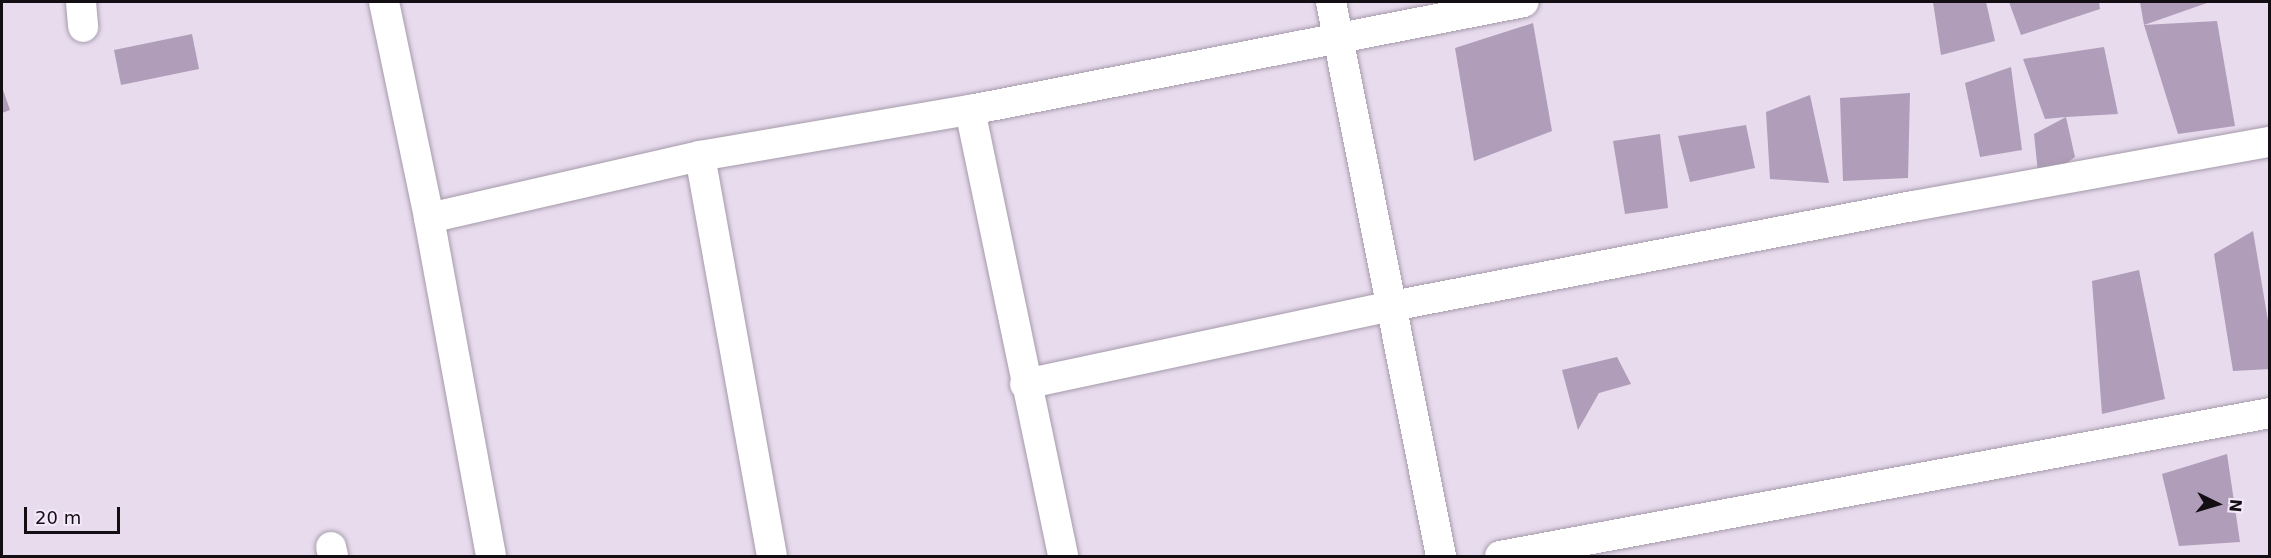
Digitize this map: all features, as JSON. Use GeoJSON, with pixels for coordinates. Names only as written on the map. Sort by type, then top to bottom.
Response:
{"type":"FeatureCollection","features":[{"type":"Feature","properties":{"kind":"street"},"geometry":{"type":"LineString","coordinates":[[384,2],[429,218],[491,556]]}},
{"type":"Feature","properties":{"kind":"street"},"geometry":{"type":"LineString","coordinates":[[1331,2],[1336,37],[1441,556]]}},
{"type":"Feature","properties":{"kind":"street"},"geometry":{"type":"LineString","coordinates":[[429,218],[700,156],[970,110],[1524,2]]}},
{"type":"Feature","properties":{"kind":"street"},"geometry":{"type":"LineString","coordinates":[[970,110],[1025,384],[1063,556]]}},
{"type":"Feature","properties":{"kind":"street"},"geometry":{"type":"LineString","coordinates":[[1025,384],[1392,306],[1913,206],[2270,142]]}},
{"type":"Feature","properties":{"kind":"street"},"geometry":{"type":"LineString","coordinates":[[700,156],[772,556]]}},
{"type":"Feature","properties":{"kind":"street"},"geometry":{"type":"LineString","coordinates":[[1500,556],[2270,413]]}},
{"type":"Feature","properties":{"kind":"building"},"geometry":{"type":"Polygon","coordinates":[[[1933,2],[1986,2],[1995,41],[1941,55],[1933,2]]]}},
{"type":"Feature","properties":{"kind":"building"},"geometry":{"type":"Polygon","coordinates":[[[2009,2],[2099,2],[2100,9],[2021,35],[2009,2]]]}},
{"type":"Feature","properties":{"kind":"building"},"geometry":{"type":"Polygon","coordinates":[[[2140,2],[2207,2],[2207,3],[2144,25],[2140,2]]]}},
{"type":"Feature","properties":{"kind":"building"},"geometry":{"type":"Polygon","coordinates":[[[2217,21],[2235,126],[2178,134],[2144,25],[2217,21]]]}},
{"type":"Feature","properties":{"kind":"building"},"geometry":{"type":"Polygon","coordinates":[[[1533,23],[1552,131],[1474,161],[1455,48],[1533,23]]]}},
{"type":"Feature","properties":{"kind":"building"},"geometry":{"type":"Polygon","coordinates":[[[192,34],[199,69],[121,85],[114,50],[192,34]]]}},
{"type":"Feature","properties":{"kind":"building"},"geometry":{"type":"Polygon","coordinates":[[[2104,47],[2118,114],[2045,119],[2023,59],[2104,47]]]}},
{"type":"Feature","properties":{"kind":"building"},"geometry":{"type":"Polygon","coordinates":[[[2011,67],[2022,150],[1980,157],[1965,83],[2011,67]]]}},
{"type":"Feature","properties":{"kind":"building"},"geometry":{"type":"Polygon","coordinates":[[[2,87],[10,110],[2,113],[2,87]]]}},
{"type":"Feature","properties":{"kind":"building"},"geometry":{"type":"Polygon","coordinates":[[[1910,93],[1908,178],[1843,181],[1840,98],[1910,93]]]}},
{"type":"Feature","properties":{"kind":"building"},"geometry":{"type":"Polygon","coordinates":[[[1810,95],[1829,183],[1770,179],[1766,112],[1810,95]]]}},
{"type":"Feature","properties":{"kind":"building"},"geometry":{"type":"Polygon","coordinates":[[[2066,117],[2075,157],[2039,183],[2034,134],[2066,117]]]}},
{"type":"Feature","properties":{"kind":"building"},"geometry":{"type":"Polygon","coordinates":[[[1746,125],[1755,168],[1690,182],[1678,136],[1746,125]]]}},
{"type":"Feature","properties":{"kind":"building"},"geometry":{"type":"Polygon","coordinates":[[[1660,134],[1668,208],[1625,214],[1613,141],[1660,134]]]}},
{"type":"Feature","properties":{"kind":"building"},"geometry":{"type":"Polygon","coordinates":[[[2253,231],[2270,333],[2270,369],[2233,371],[2214,254],[2253,231]]]}},
{"type":"Feature","properties":{"kind":"building"},"geometry":{"type":"Polygon","coordinates":[[[2139,270],[2165,399],[2102,414],[2092,281],[2139,270]]]}},
{"type":"Feature","properties":{"kind":"building"},"geometry":{"type":"Polygon","coordinates":[[[1617,357],[1631,384],[1599,393],[1578,430],[1562,370],[1617,357]]]}},
{"type":"Feature","properties":{"kind":"building"},"geometry":{"type":"Polygon","coordinates":[[[2227,454],[2240,542],[2179,546],[2162,474],[2227,454]]]}}]}
